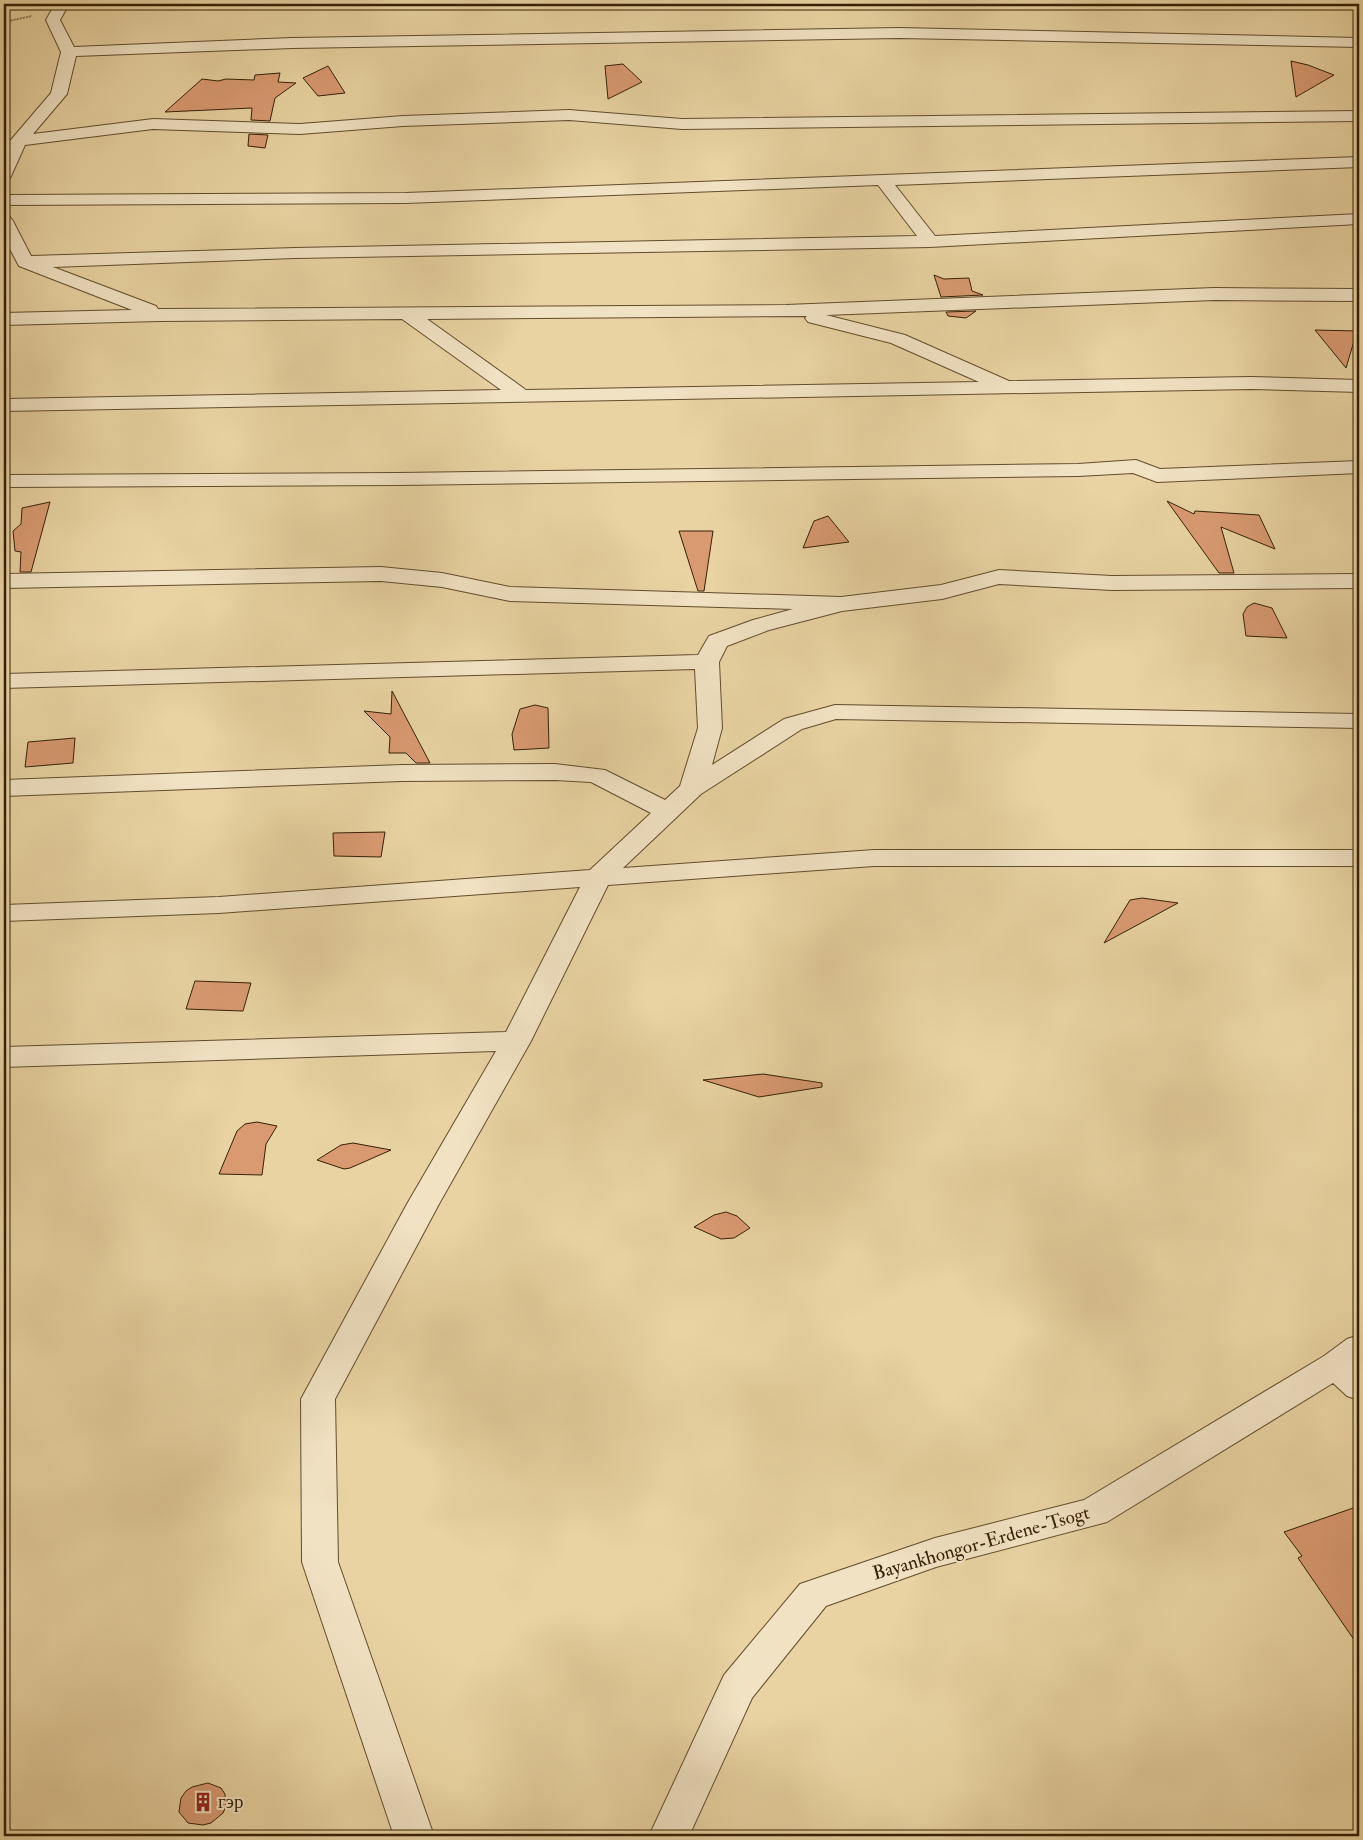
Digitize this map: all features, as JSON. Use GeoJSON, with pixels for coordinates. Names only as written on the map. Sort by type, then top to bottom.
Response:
{"type":"FeatureCollection","features":[{"type":"Feature","properties":{"kind":"street"},"geometry":{"type":"LineString","coordinates":[[4,174],[18,141],[59,94],[69,52],[54,20],[62,4]]}},
{"type":"Feature","properties":{"kind":"street"},"geometry":{"type":"LineString","coordinates":[[69,52],[302,43],[899,33],[1359,43]]}},
{"type":"Feature","properties":{"kind":"street"},"geometry":{"type":"LineString","coordinates":[[18,141],[153,124],[300,129],[404,121],[569,115],[682,124],[1359,116]]}},
{"type":"Feature","properties":{"kind":"street"},"geometry":{"type":"LineString","coordinates":[[4,200],[406,198],[1359,162]]}},
{"type":"Feature","properties":{"kind":"street"},"geometry":{"type":"LineString","coordinates":[[883,180],[930,242]]}},
{"type":"Feature","properties":{"kind":"street"},"geometry":{"type":"LineString","coordinates":[[25,262],[295,253],[930,242],[1359,219]]}},
{"type":"Feature","properties":{"kind":"street"},"geometry":{"type":"LineString","coordinates":[[4,222],[25,262],[160,314]]}},
{"type":"Feature","properties":{"kind":"street"},"geometry":{"type":"LineString","coordinates":[[4,318],[160,314],[786,311],[1214,294],[1359,294]]}},
{"type":"Feature","properties":{"kind":"street"},"geometry":{"type":"LineString","coordinates":[[786,311],[898,339],[1009,387]]}},
{"type":"Feature","properties":{"kind":"street"},"geometry":{"type":"LineString","coordinates":[[406,314],[522,396]]}},
{"type":"Feature","properties":{"kind":"street"},"geometry":{"type":"LineString","coordinates":[[4,405],[1251,383],[1359,386]]}},
{"type":"Feature","properties":{"kind":"street"},"geometry":{"type":"LineString","coordinates":[[4,481],[389,479],[1068,470],[1136,466],[1157,476],[1359,467]]}},
{"type":"Feature","properties":{"kind":"street"},"geometry":{"type":"LineString","coordinates":[[4,581],[382,574],[442,580],[510,594],[841,604]]}},
{"type":"Feature","properties":{"kind":"street"},"geometry":{"type":"LineString","coordinates":[[692,789],[710,728],[707,662],[717,641],[761,625],[841,604],[942,592],[999,577],[1112,583],[1359,581]]}},
{"type":"Feature","properties":{"kind":"street"},"geometry":{"type":"LineString","coordinates":[[4,681],[707,662]]}},
{"type":"Feature","properties":{"kind":"street"},"geometry":{"type":"LineString","coordinates":[[414,1836],[320,1562],[318,1398],[423,1204],[516,1041],[599,876],[692,789],[794,724],[835,712],[1359,721]]}},
{"type":"Feature","properties":{"kind":"street"},"geometry":{"type":"LineString","coordinates":[[4,788],[402,773],[555,772],[596,775],[669,812]]}},
{"type":"Feature","properties":{"kind":"street"},"geometry":{"type":"LineString","coordinates":[[4,913],[218,905],[599,876],[874,858],[1359,858]]}},
{"type":"Feature","properties":{"kind":"street"},"geometry":{"type":"LineString","coordinates":[[4,1057],[516,1041]]}},
{"type":"Feature","properties":{"kind":"street","name":"Bayankhongor-Erdene-Tsogt"},"geometry":{"type":"LineString","coordinates":[[669,1836],[738,1687],[813,1595],[934,1553],[1094,1512],[1352,1367]]}},
{"type":"Feature","properties":{"kind":"building"},"geometry":{"type":"Polygon","coordinates":[[[1291,61],[1308,65],[1334,75],[1296,97],[1291,61]]]}},
{"type":"Feature","properties":{"kind":"building"},"geometry":{"type":"Polygon","coordinates":[[[623,64],[642,82],[608,99],[605,66],[623,64]]]}},
{"type":"Feature","properties":{"kind":"building"},"geometry":{"type":"Polygon","coordinates":[[[328,66],[345,93],[318,96],[303,78],[328,66]]]}},
{"type":"Feature","properties":{"kind":"building"},"geometry":{"type":"Polygon","coordinates":[[[280,73],[278,82],[296,83],[275,98],[270,121],[251,120],[252,108],[165,112],[202,79],[218,81],[226,79],[254,80],[255,75],[280,73]]]}},
{"type":"Feature","properties":{"kind":"building"},"geometry":{"type":"Polygon","coordinates":[[[249,134],[268,135],[265,148],[248,146],[249,134]]]}},
{"type":"Feature","properties":{"kind":"building"},"geometry":{"type":"Polygon","coordinates":[[[934,275],[944,279],[969,278],[972,291],[983,295],[941,297],[934,275]]]}},
{"type":"Feature","properties":{"kind":"building"},"geometry":{"type":"Polygon","coordinates":[[[976,311],[966,318],[948,316],[946,312],[976,311]]]}},
{"type":"Feature","properties":{"kind":"building"},"geometry":{"type":"Polygon","coordinates":[[[1315,330],[1357,331],[1346,368],[1315,330]]]}},
{"type":"Feature","properties":{"kind":"building"},"geometry":{"type":"Polygon","coordinates":[[[1167,501],[1194,514],[1195,511],[1259,515],[1275,549],[1221,527],[1234,573],[1219,573],[1167,501]]]}},
{"type":"Feature","properties":{"kind":"building"},"geometry":{"type":"Polygon","coordinates":[[[50,502],[31,572],[20,572],[21,552],[15,551],[13,531],[21,524],[22,508],[50,502]]]}},
{"type":"Feature","properties":{"kind":"building"},"geometry":{"type":"Polygon","coordinates":[[[828,516],[849,542],[803,548],[814,521],[828,516]]]}},
{"type":"Feature","properties":{"kind":"building"},"geometry":{"type":"Polygon","coordinates":[[[679,531],[713,531],[704,591],[698,591],[679,531]]]}},
{"type":"Feature","properties":{"kind":"building"},"geometry":{"type":"Polygon","coordinates":[[[1254,603],[1272,608],[1287,638],[1246,636],[1243,614],[1247,607],[1254,603]]]}},
{"type":"Feature","properties":{"kind":"building"},"geometry":{"type":"Polygon","coordinates":[[[392,691],[430,763],[416,763],[406,753],[389,753],[390,737],[364,711],[391,714],[392,691]]]}},
{"type":"Feature","properties":{"kind":"building"},"geometry":{"type":"Polygon","coordinates":[[[535,705],[548,708],[549,748],[514,750],[512,734],[520,709],[535,705]]]}},
{"type":"Feature","properties":{"kind":"building"},"geometry":{"type":"Polygon","coordinates":[[[75,738],[73,763],[25,767],[28,742],[75,738]]]}},
{"type":"Feature","properties":{"kind":"building"},"geometry":{"type":"Polygon","coordinates":[[[385,832],[381,857],[334,856],[333,833],[385,832]]]}},
{"type":"Feature","properties":{"kind":"building"},"geometry":{"type":"Polygon","coordinates":[[[1142,898],[1178,903],[1104,943],[1130,900],[1142,898]]]}},
{"type":"Feature","properties":{"kind":"building"},"geometry":{"type":"Polygon","coordinates":[[[195,981],[251,983],[243,1011],[186,1009],[195,981]]]}},
{"type":"Feature","properties":{"kind":"building"},"geometry":{"type":"Polygon","coordinates":[[[763,1074],[822,1083],[822,1087],[759,1097],[703,1080],[763,1074]]]}},
{"type":"Feature","properties":{"kind":"building"},"geometry":{"type":"Polygon","coordinates":[[[257,1122],[277,1126],[266,1144],[262,1175],[219,1174],[237,1131],[245,1124],[257,1122]]]}},
{"type":"Feature","properties":{"kind":"building"},"geometry":{"type":"Polygon","coordinates":[[[353,1143],[391,1150],[344,1169],[317,1160],[341,1145],[353,1143]]]}},
{"type":"Feature","properties":{"kind":"building"},"geometry":{"type":"Polygon","coordinates":[[[726,1212],[737,1216],[750,1228],[734,1238],[721,1239],[694,1227],[714,1215],[726,1212]]]}},
{"type":"Feature","properties":{"kind":"building"},"geometry":{"type":"Polygon","coordinates":[[[1359,1506],[1359,1647],[1298,1558],[1302,1556],[1284,1532],[1359,1506]]]}},
{"type":"Feature","properties":{"kind":"building","name":"гэр"},"geometry":{"type":"Polygon","coordinates":[[[208,1783],[221,1788],[225,1794],[226,1806],[223,1813],[211,1823],[203,1825],[188,1823],[179,1812],[181,1798],[192,1787],[208,1783]]]}},
{"type":"Feature","properties":{"kind":"place","name":"гэр"},"geometry":{"type":"Point","coordinates":[203,1802]}}]}
